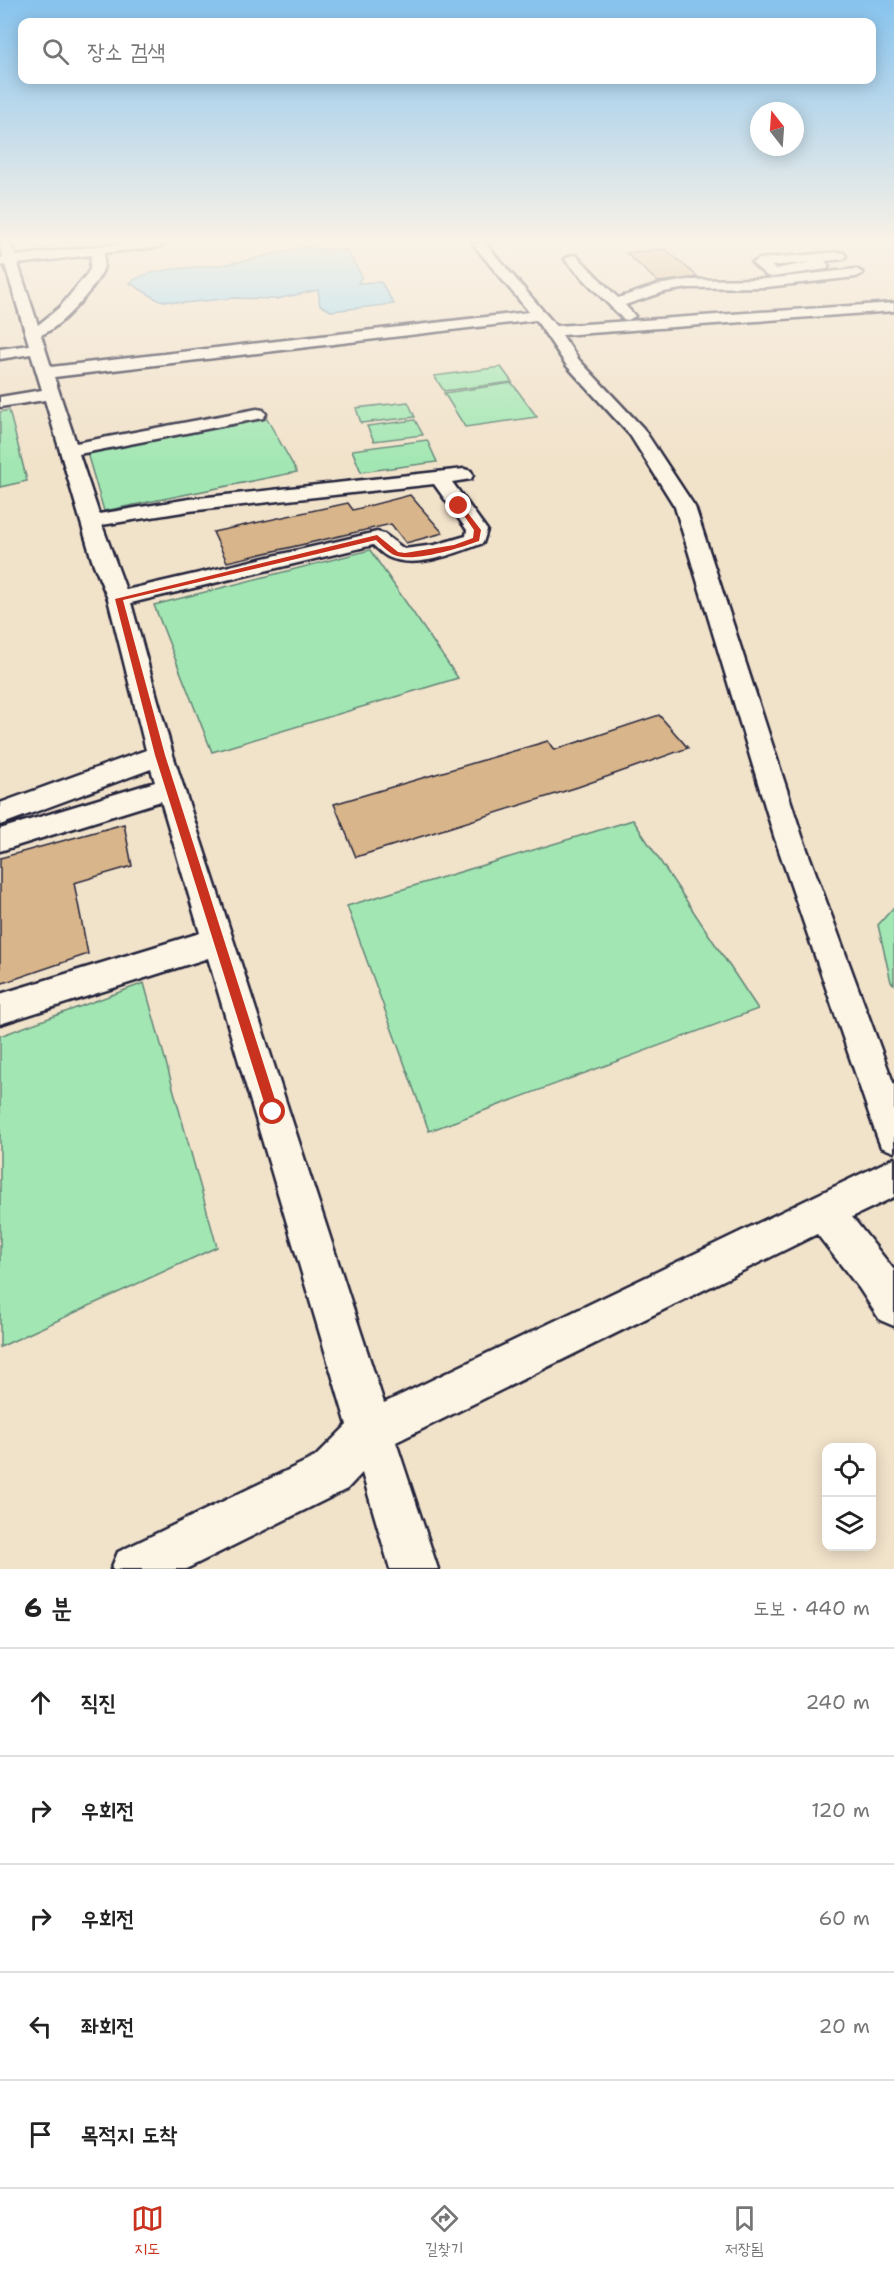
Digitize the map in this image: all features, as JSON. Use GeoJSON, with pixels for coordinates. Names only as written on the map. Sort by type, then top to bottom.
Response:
{"type":"FeatureCollection","features":[{"type":"Feature","properties":{"kind":"lane"},"geometry":{"type":"LineString","coordinates":[[25,316],[91,521],[119,599],[170,788],[414,1569]]}},
{"type":"Feature","properties":{"kind":"lane"},"geometry":{"type":"LineString","coordinates":[[0,354],[34,341],[59,316]]}},
{"type":"Feature","properties":{"kind":"lane"},"geometry":{"type":"LineString","coordinates":[[539,316],[573,363],[637,432],[685,507],[788,836],[894,1134]]}},
{"type":"Feature","properties":{"kind":"lane"},"geometry":{"type":"LineString","coordinates":[[629,316],[637,325]]}},
{"type":"Feature","properties":{"kind":"lane"},"geometry":{"type":"LineString","coordinates":[[44,373],[545,323],[637,325],[770,316]]}},
{"type":"Feature","properties":{"kind":"lane"},"geometry":{"type":"LineString","coordinates":[[0,402],[51,394]]}},
{"type":"Feature","properties":{"kind":"lane"},"geometry":{"type":"LineString","coordinates":[[69,450],[257,414]]}},
{"type":"Feature","properties":{"kind":"lane"},"geometry":{"type":"LineString","coordinates":[[91,521],[189,505],[464,475]]}},
{"type":"Feature","properties":{"kind":"lane"},"geometry":{"type":"LineString","coordinates":[[119,599],[377,538],[396,553],[405,556],[455,547],[476,539],[477,530],[439,478]]}},
{"type":"Feature","properties":{"kind":"lane"},"geometry":{"type":"LineString","coordinates":[[0,814],[160,755]]}},
{"type":"Feature","properties":{"kind":"lane"},"geometry":{"type":"LineString","coordinates":[[0,840],[170,788]]}},
{"type":"Feature","properties":{"kind":"lane"},"geometry":{"type":"LineString","coordinates":[[0,1009],[219,941]]}},
{"type":"Feature","properties":{"kind":"lane"},"geometry":{"type":"LineString","coordinates":[[135,1569],[331,1473],[372,1431],[894,1177]]}},
{"type":"Feature","properties":{"kind":"lane"},"geometry":{"type":"LineString","coordinates":[[823,1211],[873,1274],[894,1306]]}},
{"type":"Feature","properties":{"kind":"green space"},"geometry":{"type":"Polygon","coordinates":[[[501,367],[512,382],[444,391],[434,376],[501,367]]]}},
{"type":"Feature","properties":{"kind":"green space"},"geometry":{"type":"Polygon","coordinates":[[[512,383],[537,417],[465,427],[444,393],[512,383]]]}},
{"type":"Feature","properties":{"kind":"green space"},"geometry":{"type":"Polygon","coordinates":[[[408,402],[415,417],[361,423],[356,408],[408,402]]]}},
{"type":"Feature","properties":{"kind":"green space"},"geometry":{"type":"Polygon","coordinates":[[[9,410],[27,481],[0,487],[0,412],[9,410]]]}},
{"type":"Feature","properties":{"kind":"green space"},"geometry":{"type":"Polygon","coordinates":[[[267,419],[297,472],[104,511],[87,453],[267,419]]]}},
{"type":"Feature","properties":{"kind":"green space"},"geometry":{"type":"Polygon","coordinates":[[[415,420],[423,435],[374,441],[367,426],[415,420]]]}},
{"type":"Feature","properties":{"kind":"green space"},"geometry":{"type":"Polygon","coordinates":[[[427,440],[437,462],[361,472],[352,450],[427,440]]]}},
{"type":"Feature","properties":{"kind":"green space"},"geometry":{"type":"Polygon","coordinates":[[[370,550],[458,678],[212,752],[154,605],[370,550]]]}},
{"type":"Feature","properties":{"kind":"green space"},"geometry":{"type":"Polygon","coordinates":[[[633,820],[758,1009],[429,1131],[347,906],[633,820]]]}},
{"type":"Feature","properties":{"kind":"green space"},"geometry":{"type":"Polygon","coordinates":[[[894,907],[894,984],[891,982],[878,925],[894,907]]]}},
{"type":"Feature","properties":{"kind":"green space"},"geometry":{"type":"Polygon","coordinates":[[[144,983],[217,1247],[0,1347],[0,1036],[144,983]]]}},
{"type":"Feature","properties":{"kind":"building"},"geometry":{"type":"Polygon","coordinates":[[[410,495],[443,533],[406,543],[391,524],[227,562],[213,532],[348,503],[353,510],[410,495]]]}},
{"type":"Feature","properties":{"kind":"building"},"geometry":{"type":"Polygon","coordinates":[[[659,715],[688,748],[578,787],[356,857],[334,804],[548,741],[554,750],[659,715]]]}},
{"type":"Feature","properties":{"kind":"building"},"geometry":{"type":"Polygon","coordinates":[[[124,824],[132,866],[74,883],[88,954],[0,984],[0,858],[124,824]]]}},
{"type":"Feature","properties":{"kind":"route"},"geometry":{"type":"LineString","coordinates":[[273,1112],[160,755],[119,599],[377,538],[396,553],[405,556],[455,547],[476,539],[477,530],[459,506]]}}]}
